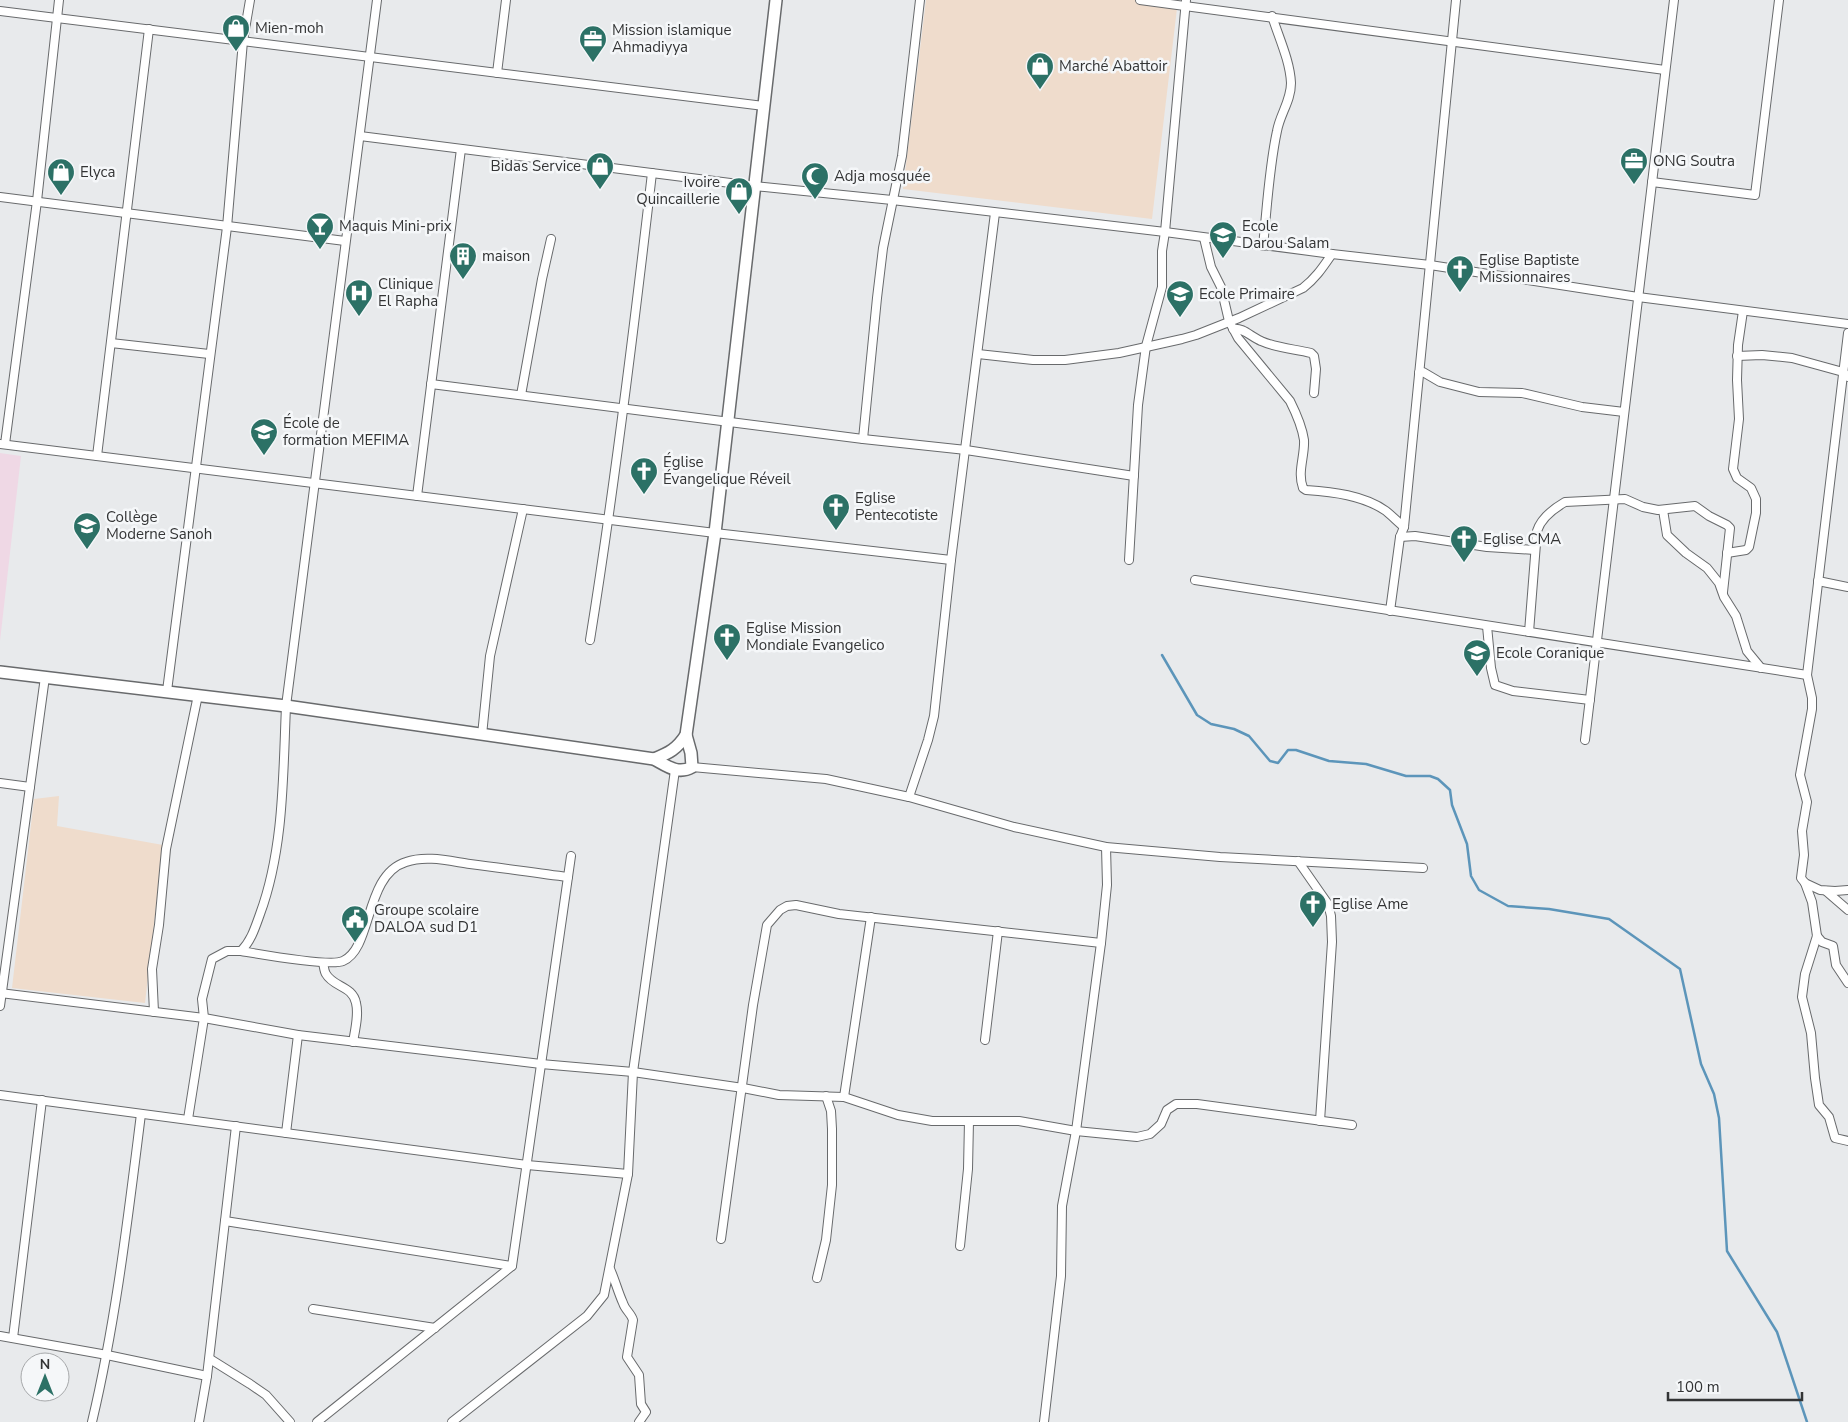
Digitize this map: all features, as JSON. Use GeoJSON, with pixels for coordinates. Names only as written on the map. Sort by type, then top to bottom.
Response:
{"type":"FeatureCollection","features":[{"type":"Feature","properties":{"kind":"street"},"geometry":{"type":"LineString","coordinates":[[59,0],[37,201],[2,444],[715,533],[951,560]]}},
{"type":"Feature","properties":{"kind":"street"},"geometry":{"type":"LineString","coordinates":[[167,691],[197,468],[209,354],[227,227],[243,41],[250,0]]}},
{"type":"Feature","properties":{"kind":"street"},"geometry":{"type":"LineString","coordinates":[[241,951],[248,944],[256,926],[272,878],[282,800],[286,706],[377,0]]}},
{"type":"Feature","properties":{"kind":"street"},"geometry":{"type":"LineString","coordinates":[[497,73],[506,0]]}},
{"type":"Feature","properties":{"kind":"street"},"geometry":{"type":"LineString","coordinates":[[692,767],[691,753],[686,735],[715,533],[776,0]]}},
{"type":"Feature","properties":{"kind":"street"},"geometry":{"type":"LineString","coordinates":[[863,439],[877,298],[907,118],[920,0]]}},
{"type":"Feature","properties":{"kind":"street"},"geometry":{"type":"LineString","coordinates":[[1140,0],[1186,3],[1665,70]]}},
{"type":"Feature","properties":{"kind":"street"},"geometry":{"type":"LineString","coordinates":[[1390,611],[1400,538],[1404,527],[1456,0]]}},
{"type":"Feature","properties":{"kind":"street"},"geometry":{"type":"LineString","coordinates":[[1586,740],[1674,0]]}},
{"type":"Feature","properties":{"kind":"street"},"geometry":{"type":"LineString","coordinates":[[1652,182],[1755,195],[1779,0]]}},
{"type":"Feature","properties":{"kind":"street"},"geometry":{"type":"LineString","coordinates":[[1129,560],[1138,405],[1146,346],[1162,287],[1162,251],[1186,3]]}},
{"type":"Feature","properties":{"kind":"street"},"geometry":{"type":"LineString","coordinates":[[0,11],[764,106]]}},
{"type":"Feature","properties":{"kind":"street"},"geometry":{"type":"LineString","coordinates":[[1263,246],[1275,141],[1280,117],[1290,96],[1289,70],[1272,16]]}},
{"type":"Feature","properties":{"kind":"street"},"geometry":{"type":"LineString","coordinates":[[97,456],[149,29]]}},
{"type":"Feature","properties":{"kind":"street"},"geometry":{"type":"LineString","coordinates":[[360,136],[754,186],[892,200],[1430,265],[1638,297],[1848,324]]}},
{"type":"Feature","properties":{"kind":"street"},"geometry":{"type":"LineString","coordinates":[[416,496],[461,149]]}},
{"type":"Feature","properties":{"kind":"street"},"geometry":{"type":"LineString","coordinates":[[590,640],[624,409],[652,173]]}},
{"type":"Feature","properties":{"kind":"street"},"geometry":{"type":"LineString","coordinates":[[0,197],[345,241]]}},
{"type":"Feature","properties":{"kind":"street"},"geometry":{"type":"LineString","coordinates":[[909,797],[934,716],[951,560],[995,213]]}},
{"type":"Feature","properties":{"kind":"street"},"geometry":{"type":"LineString","coordinates":[[1204,238],[1211,267],[1221,287],[1233,329],[1238,338],[1290,401],[1294,410],[1304,441],[1300,479],[1303,488],[1306,490],[1335,492],[1364,501],[1385,510],[1404,527]]}},
{"type":"Feature","properties":{"kind":"street"},"geometry":{"type":"LineString","coordinates":[[521,395],[551,239]]}},
{"type":"Feature","properties":{"kind":"street"},"geometry":{"type":"LineString","coordinates":[[978,354],[1034,360],[1066,360],[1119,353],[1182,339],[1230,321],[1303,288],[1312,281],[1332,254]]}},
{"type":"Feature","properties":{"kind":"street"},"geometry":{"type":"LineString","coordinates":[[1728,553],[1746,550],[1749,547],[1756,512],[1754,493],[1751,488],[1737,478],[1733,469],[1739,419],[1737,356],[1743,311]]}},
{"type":"Feature","properties":{"kind":"street"},"geometry":{"type":"LineString","coordinates":[[1233,329],[1241,329],[1253,338],[1268,344],[1305,352],[1314,356],[1316,359],[1314,393]]}},
{"type":"Feature","properties":{"kind":"street"},"geometry":{"type":"LineString","coordinates":[[1848,333],[1846,374],[1807,675],[1812,704],[1800,775],[1807,802],[1802,837],[1804,855],[1801,871],[1812,902],[1817,936],[1805,974],[1802,997],[1803,1006],[1811,1033],[1815,1078],[1820,1105],[1829,1117],[1836,1138],[1848,1141]]}},
{"type":"Feature","properties":{"kind":"street"},"geometry":{"type":"LineString","coordinates":[[111,342],[209,354]]}},
{"type":"Feature","properties":{"kind":"street"},"geometry":{"type":"LineString","coordinates":[[1737,356],[1762,355],[1792,358],[1846,374]]}},
{"type":"Feature","properties":{"kind":"street"},"geometry":{"type":"LineString","coordinates":[[1420,373],[1423,372],[1440,382],[1479,392],[1522,393],[1582,407],[1624,412]]}},
{"type":"Feature","properties":{"kind":"street"},"geometry":{"type":"LineString","coordinates":[[431,384],[863,439],[966,450],[1134,476]]}},
{"type":"Feature","properties":{"kind":"street"},"geometry":{"type":"LineString","coordinates":[[1529,632],[1535,550],[1539,525],[1541,520],[1557,506],[1565,502],[1628,500],[1643,507],[1663,510],[1695,506],[1727,525],[1730,532],[1723,592]]}},
{"type":"Feature","properties":{"kind":"street"},"geometry":{"type":"LineString","coordinates":[[482,735],[490,656],[523,509]]}},
{"type":"Feature","properties":{"kind":"street"},"geometry":{"type":"LineString","coordinates":[[1663,510],[1668,535],[1707,568],[1719,583],[1724,597],[1736,616],[1747,651],[1761,668]]}},
{"type":"Feature","properties":{"kind":"street"},"geometry":{"type":"LineString","coordinates":[[1400,538],[1415,536],[1486,547],[1535,550]]}},
{"type":"Feature","properties":{"kind":"street"},"geometry":{"type":"LineString","coordinates":[[1195,580],[1807,675]]}},
{"type":"Feature","properties":{"kind":"street"},"geometry":{"type":"LineString","coordinates":[[1818,581],[1848,587]]}},
{"type":"Feature","properties":{"kind":"street"},"geometry":{"type":"LineString","coordinates":[[1487,626],[1491,668],[1495,685],[1513,691],[1590,700]]}},
{"type":"Feature","properties":{"kind":"street"},"geometry":{"type":"LineString","coordinates":[[0,672],[286,706],[654,760],[675,770],[684,771],[692,767],[826,779],[909,797],[1014,828],[1106,847],[1220,857],[1424,868]]}},
{"type":"Feature","properties":{"kind":"street"},"geometry":{"type":"LineString","coordinates":[[0,1006],[44,678]]}},
{"type":"Feature","properties":{"kind":"street"},"geometry":{"type":"LineString","coordinates":[[154,1012],[152,969],[159,925],[166,849],[198,695]]}},
{"type":"Feature","properties":{"kind":"street"},"geometry":{"type":"LineString","coordinates":[[654,760],[672,752],[679,746],[686,735]]}},
{"type":"Feature","properties":{"kind":"street"},"geometry":{"type":"LineString","coordinates":[[452,1422],[587,1316],[604,1295],[628,1174],[633,1072],[675,770]]}},
{"type":"Feature","properties":{"kind":"street"},"geometry":{"type":"LineString","coordinates":[[0,783],[30,787]]}},
{"type":"Feature","properties":{"kind":"street"},"geometry":{"type":"LineString","coordinates":[[1044,1422],[1061,1276],[1062,1206],[1076,1131],[1101,943],[1107,885],[1106,847]]}},
{"type":"Feature","properties":{"kind":"street"},"geometry":{"type":"LineString","coordinates":[[318,1422],[512,1266],[571,856]]}},
{"type":"Feature","properties":{"kind":"street"},"geometry":{"type":"LineString","coordinates":[[188,1119],[204,1018],[202,999],[212,959],[228,952],[241,951],[323,963],[343,961],[355,951],[384,878],[394,868],[406,862],[431,859],[568,877]]}},
{"type":"Feature","properties":{"kind":"street"},"geometry":{"type":"LineString","coordinates":[[1298,861],[1328,904],[1331,916],[1332,942],[1320,1122]]}},
{"type":"Feature","properties":{"kind":"street"},"geometry":{"type":"LineString","coordinates":[[1805,883],[1826,891],[1848,910]]}},
{"type":"Feature","properties":{"kind":"street"},"geometry":{"type":"LineString","coordinates":[[1826,891],[1848,890]]}},
{"type":"Feature","properties":{"kind":"street"},"geometry":{"type":"LineString","coordinates":[[722,1239],[755,990],[767,925],[780,910],[787,906],[796,905],[839,914],[1101,943]]}},
{"type":"Feature","properties":{"kind":"street"},"geometry":{"type":"LineString","coordinates":[[844,1097],[871,917]]}},
{"type":"Feature","properties":{"kind":"street"},"geometry":{"type":"LineString","coordinates":[[985,1040],[998,931]]}},
{"type":"Feature","properties":{"kind":"street"},"geometry":{"type":"LineString","coordinates":[[1817,936],[1822,942],[1833,946],[1836,965],[1848,983]]}},
{"type":"Feature","properties":{"kind":"street"},"geometry":{"type":"LineString","coordinates":[[323,963],[326,975],[336,984],[350,991],[356,1002],[353,1042]]}},
{"type":"Feature","properties":{"kind":"street"},"geometry":{"type":"LineString","coordinates":[[1,993],[204,1018],[298,1036],[541,1064],[633,1072],[779,1095],[844,1097],[913,1119],[932,1121],[1019,1121],[1076,1131],[1137,1137],[1150,1134],[1161,1124],[1167,1110],[1176,1104],[1196,1104],[1352,1126]]}},
{"type":"Feature","properties":{"kind":"street"},"geometry":{"type":"LineString","coordinates":[[286,1132],[298,1036]]}},
{"type":"Feature","properties":{"kind":"street"},"geometry":{"type":"LineString","coordinates":[[0,1095],[527,1165],[628,1174]]}},
{"type":"Feature","properties":{"kind":"street"},"geometry":{"type":"LineString","coordinates":[[817,1278],[826,1240],[832,1185],[831,1111],[826,1096]]}},
{"type":"Feature","properties":{"kind":"street"},"geometry":{"type":"LineString","coordinates":[[13,1338],[42,1100]]}},
{"type":"Feature","properties":{"kind":"street"},"geometry":{"type":"LineString","coordinates":[[92,1422],[107,1355],[126,1234],[141,1114]]}},
{"type":"Feature","properties":{"kind":"street"},"geometry":{"type":"LineString","coordinates":[[960,1246],[968,1169],[969,1121]]}},
{"type":"Feature","properties":{"kind":"street"},"geometry":{"type":"LineString","coordinates":[[199,1422],[208,1376],[236,1126]]}},
{"type":"Feature","properties":{"kind":"street"},"geometry":{"type":"LineString","coordinates":[[225,1221],[512,1266]]}},
{"type":"Feature","properties":{"kind":"street"},"geometry":{"type":"LineString","coordinates":[[610,1269],[623,1303],[632,1315],[633,1320],[627,1357],[636,1369],[640,1379],[641,1404],[646,1412],[640,1422]]}},
{"type":"Feature","properties":{"kind":"street"},"geometry":{"type":"LineString","coordinates":[[313,1309],[435,1328]]}},
{"type":"Feature","properties":{"kind":"street"},"geometry":{"type":"LineString","coordinates":[[0,1336],[107,1355],[208,1376]]}},
{"type":"Feature","properties":{"kind":"street"},"geometry":{"type":"LineString","coordinates":[[210,1359],[266,1395],[290,1422]]}},
{"type":"Feature","properties":{"kind":"shaded area"},"geometry":{"type":"Polygon","coordinates":[[[926,0],[1178,0],[1152,219],[903,189],[926,0]]]}},
{"type":"Feature","properties":{"kind":"shaded area"},"geometry":{"type":"Polygon","coordinates":[[[0,453],[21,456],[0,641],[0,453]]]}},
{"type":"Feature","properties":{"kind":"shaded area"},"geometry":{"type":"Polygon","coordinates":[[[59,796],[57,826],[163,845],[145,1003],[12,988],[34,799],[59,796]]]}},
{"type":"Feature","properties":{"kind":"waterway"},"geometry":{"type":"LineString","coordinates":[[1162,655],[1197,715],[1211,724],[1234,729],[1249,736],[1270,761],[1278,763],[1288,750],[1296,750],[1329,761],[1366,764],[1406,776],[1430,776],[1438,779],[1450,790],[1452,805],[1467,844],[1471,876],[1479,890],[1508,906],[1549,909],[1609,919],[1680,969],[1701,1064],[1714,1094],[1719,1118],[1727,1251],[1777,1332],[1807,1422]]}},
{"type":"Feature","properties":{"kind":"place","name":"Mien-moh"},"geometry":{"type":"Point","coordinates":[236,52]}},
{"type":"Feature","properties":{"kind":"place","name":"Mission islamique Ahmadiyya"},"geometry":{"type":"Point","coordinates":[593,63]}},
{"type":"Feature","properties":{"kind":"place","name":"Marché Abattoir"},"geometry":{"type":"Point","coordinates":[1040,90]}},
{"type":"Feature","properties":{"kind":"place","name":"ONG Soutra"},"geometry":{"type":"Point","coordinates":[1634,185]}},
{"type":"Feature","properties":{"kind":"place","name":"Bidas Service"},"geometry":{"type":"Point","coordinates":[600,190]}},
{"type":"Feature","properties":{"kind":"place","name":"Elyca"},"geometry":{"type":"Point","coordinates":[61,196]}},
{"type":"Feature","properties":{"kind":"place","name":"Adja mosquée"},"geometry":{"type":"Point","coordinates":[815,200]}},
{"type":"Feature","properties":{"kind":"place","name":"Ivoire Quincaillerie"},"geometry":{"type":"Point","coordinates":[739,215]}},
{"type":"Feature","properties":{"kind":"place","name":"Maquis Mini-prix"},"geometry":{"type":"Point","coordinates":[320,250]}},
{"type":"Feature","properties":{"kind":"place","name":"Ecole Darou Salam"},"geometry":{"type":"Point","coordinates":[1223,259]}},
{"type":"Feature","properties":{"kind":"place","name":"maison"},"geometry":{"type":"Point","coordinates":[463,280]}},
{"type":"Feature","properties":{"kind":"place","name":"Eglise Baptiste Missionnaires"},"geometry":{"type":"Point","coordinates":[1460,293]}},
{"type":"Feature","properties":{"kind":"place","name":"Clinique El Rapha"},"geometry":{"type":"Point","coordinates":[359,317]}},
{"type":"Feature","properties":{"kind":"place","name":"Ecole Primaire"},"geometry":{"type":"Point","coordinates":[1180,318]}},
{"type":"Feature","properties":{"kind":"place","name":"École de formation MEFIMA"},"geometry":{"type":"Point","coordinates":[264,456]}},
{"type":"Feature","properties":{"kind":"place","name":"Église Évangelique Réveil"},"geometry":{"type":"Point","coordinates":[644,495]}},
{"type":"Feature","properties":{"kind":"place","name":"Eglise Pentecotiste"},"geometry":{"type":"Point","coordinates":[836,531]}},
{"type":"Feature","properties":{"kind":"place","name":"Collège Moderne Sanoh"},"geometry":{"type":"Point","coordinates":[87,550]}},
{"type":"Feature","properties":{"kind":"place","name":"Eglise CMA"},"geometry":{"type":"Point","coordinates":[1464,563]}},
{"type":"Feature","properties":{"kind":"place","name":"Eglise Mission Mondiale Evangelico"},"geometry":{"type":"Point","coordinates":[727,661]}},
{"type":"Feature","properties":{"kind":"place","name":"Ecole Coranique"},"geometry":{"type":"Point","coordinates":[1477,677]}},
{"type":"Feature","properties":{"kind":"place","name":"Eglise Ame"},"geometry":{"type":"Point","coordinates":[1313,928]}},
{"type":"Feature","properties":{"kind":"place","name":"Groupe scolaire DALOA sud D1"},"geometry":{"type":"Point","coordinates":[355,943]}}]}
